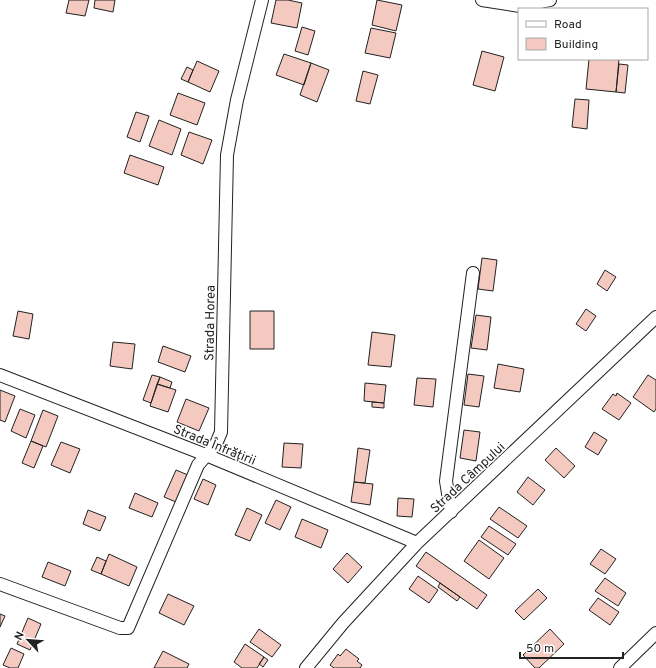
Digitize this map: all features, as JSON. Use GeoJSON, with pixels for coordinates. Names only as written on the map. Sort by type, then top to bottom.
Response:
{"type":"FeatureCollection","features":[{"type":"Feature","properties":{"kind":"street","name":"Strada Horea"},"geometry":{"type":"LineString","coordinates":[[0,584],[120,628],[128,628],[198,465],[216,444],[221,432],[227,155],[237,100],[262,0]]}},
{"type":"Feature","properties":{"kind":"street"},"geometry":{"type":"LineString","coordinates":[[482,0],[520,6],[550,0]]}},
{"type":"Feature","properties":{"kind":"street"},"geometry":{"type":"LineString","coordinates":[[451,512],[446,481],[473,273]]}},
{"type":"Feature","properties":{"kind":"street","name":"Strada Câmpului"},"geometry":{"type":"LineString","coordinates":[[306,668],[343,623],[417,544],[656,317]]}},
{"type":"Feature","properties":{"kind":"street","name":"Strada Înfrățirii"},"geometry":{"type":"LineString","coordinates":[[0,375],[206,455],[417,544]]}},
{"type":"Feature","properties":{"kind":"street"},"geometry":{"type":"LineString","coordinates":[[620,668],[656,634]]}},
{"type":"Feature","properties":{"kind":"building"},"geometry":{"type":"Polygon","coordinates":[[[69,0],[89,0],[85,16],[66,13],[69,0]]]}},
{"type":"Feature","properties":{"kind":"building"},"geometry":{"type":"Polygon","coordinates":[[[95,0],[115,0],[113,12],[94,8],[95,0]]]}},
{"type":"Feature","properties":{"kind":"building"},"geometry":{"type":"Polygon","coordinates":[[[276,0],[288,0],[302,3],[297,28],[271,23],[276,0]]]}},
{"type":"Feature","properties":{"kind":"building"},"geometry":{"type":"Polygon","coordinates":[[[377,0],[402,5],[396,31],[372,25],[377,0]]]}},
{"type":"Feature","properties":{"kind":"building"},"geometry":{"type":"Polygon","coordinates":[[[302,27],[315,31],[308,55],[295,51],[302,27]]]}},
{"type":"Feature","properties":{"kind":"building"},"geometry":{"type":"Polygon","coordinates":[[[371,28],[396,33],[390,58],[365,53],[371,28]]]}},
{"type":"Feature","properties":{"kind":"building"},"geometry":{"type":"Polygon","coordinates":[[[482,51],[504,57],[495,91],[473,85],[482,51]]]}},
{"type":"Feature","properties":{"kind":"building"},"geometry":{"type":"Polygon","coordinates":[[[284,54],[311,63],[304,85],[276,75],[284,54]]]}},
{"type":"Feature","properties":{"kind":"building"},"geometry":{"type":"Polygon","coordinates":[[[589,60],[619,60],[616,92],[586,89],[589,60]]]}},
{"type":"Feature","properties":{"kind":"building"},"geometry":{"type":"Polygon","coordinates":[[[197,61],[219,71],[210,92],[188,82],[197,61]]]}},
{"type":"Feature","properties":{"kind":"building"},"geometry":{"type":"Polygon","coordinates":[[[311,63],[329,70],[317,102],[300,95],[311,63]]]}},
{"type":"Feature","properties":{"kind":"building"},"geometry":{"type":"Polygon","coordinates":[[[619,64],[628,65],[625,93],[616,92],[619,64]]]}},
{"type":"Feature","properties":{"kind":"building"},"geometry":{"type":"Polygon","coordinates":[[[187,67],[193,70],[188,82],[181,79],[187,67]]]}},
{"type":"Feature","properties":{"kind":"building"},"geometry":{"type":"Polygon","coordinates":[[[363,71],[378,75],[370,104],[356,101],[363,71]]]}},
{"type":"Feature","properties":{"kind":"building"},"geometry":{"type":"Polygon","coordinates":[[[178,93],[205,103],[197,125],[170,115],[178,93]]]}},
{"type":"Feature","properties":{"kind":"building"},"geometry":{"type":"Polygon","coordinates":[[[575,99],[589,100],[587,129],[572,127],[575,99]]]}},
{"type":"Feature","properties":{"kind":"building"},"geometry":{"type":"Polygon","coordinates":[[[136,112],[149,116],[140,142],[127,137],[136,112]]]}},
{"type":"Feature","properties":{"kind":"building"},"geometry":{"type":"Polygon","coordinates":[[[159,120],[181,129],[172,155],[149,146],[159,120]]]}},
{"type":"Feature","properties":{"kind":"building"},"geometry":{"type":"Polygon","coordinates":[[[189,132],[212,140],[203,164],[181,155],[189,132]]]}},
{"type":"Feature","properties":{"kind":"building"},"geometry":{"type":"Polygon","coordinates":[[[130,155],[164,167],[158,185],[124,173],[130,155]]]}},
{"type":"Feature","properties":{"kind":"building"},"geometry":{"type":"Polygon","coordinates":[[[482,258],[497,260],[493,291],[478,289],[482,258]]]}},
{"type":"Feature","properties":{"kind":"building"},"geometry":{"type":"Polygon","coordinates":[[[605,270],[616,277],[607,291],[597,284],[605,270]]]}},
{"type":"Feature","properties":{"kind":"building"},"geometry":{"type":"Polygon","coordinates":[[[586,309],[596,316],[586,331],[576,324],[586,309]]]}},
{"type":"Feature","properties":{"kind":"building"},"geometry":{"type":"Polygon","coordinates":[[[18,311],[33,314],[29,339],[13,336],[18,311]]]}},
{"type":"Feature","properties":{"kind":"building"},"geometry":{"type":"Polygon","coordinates":[[[250,311],[274,311],[274,349],[250,349],[250,311]]]}},
{"type":"Feature","properties":{"kind":"building"},"geometry":{"type":"Polygon","coordinates":[[[476,315],[491,317],[487,350],[471,348],[476,315]]]}},
{"type":"Feature","properties":{"kind":"building"},"geometry":{"type":"Polygon","coordinates":[[[372,332],[395,335],[391,367],[368,365],[372,332]]]}},
{"type":"Feature","properties":{"kind":"building"},"geometry":{"type":"Polygon","coordinates":[[[113,342],[135,344],[132,369],[110,366],[113,342]]]}},
{"type":"Feature","properties":{"kind":"building"},"geometry":{"type":"Polygon","coordinates":[[[163,346],[191,356],[185,372],[158,362],[163,346]]]}},
{"type":"Feature","properties":{"kind":"building"},"geometry":{"type":"Polygon","coordinates":[[[498,364],[524,369],[520,392],[494,388],[498,364]]]}},
{"type":"Feature","properties":{"kind":"building"},"geometry":{"type":"Polygon","coordinates":[[[468,374],[484,376],[479,407],[464,405],[468,374]]]}},
{"type":"Feature","properties":{"kind":"building"},"geometry":{"type":"Polygon","coordinates":[[[152,375],[160,377],[151,403],[143,400],[152,375]]]}},
{"type":"Feature","properties":{"kind":"building"},"geometry":{"type":"Polygon","coordinates":[[[648,375],[656,380],[656,409],[654,412],[633,397],[648,375]]]}},
{"type":"Feature","properties":{"kind":"building"},"geometry":{"type":"Polygon","coordinates":[[[160,377],[172,382],[170,388],[157,384],[160,377]]]}},
{"type":"Feature","properties":{"kind":"building"},"geometry":{"type":"Polygon","coordinates":[[[417,378],[436,379],[433,407],[414,405],[417,378]]]}},
{"type":"Feature","properties":{"kind":"building"},"geometry":{"type":"Polygon","coordinates":[[[365,383],[386,385],[384,403],[364,401],[365,383]]]}},
{"type":"Feature","properties":{"kind":"building"},"geometry":{"type":"Polygon","coordinates":[[[157,384],[176,390],[168,412],[150,406],[157,384]]]}},
{"type":"Feature","properties":{"kind":"building"},"geometry":{"type":"Polygon","coordinates":[[[0,390],[15,396],[5,422],[0,420],[0,390]]]}},
{"type":"Feature","properties":{"kind":"building"},"geometry":{"type":"Polygon","coordinates":[[[617,393],[631,403],[619,420],[602,409],[613,394],[616,396],[617,393]]]}},
{"type":"Feature","properties":{"kind":"building"},"geometry":{"type":"Polygon","coordinates":[[[186,399],[209,408],[199,431],[177,422],[186,399]]]}},
{"type":"Feature","properties":{"kind":"building"},"geometry":{"type":"Polygon","coordinates":[[[372,402],[384,403],[384,408],[372,407],[372,402]]]}},
{"type":"Feature","properties":{"kind":"building"},"geometry":{"type":"Polygon","coordinates":[[[20,409],[35,415],[26,438],[11,431],[20,409]]]}},
{"type":"Feature","properties":{"kind":"building"},"geometry":{"type":"Polygon","coordinates":[[[43,410],[58,416],[46,447],[31,441],[43,410]]]}},
{"type":"Feature","properties":{"kind":"building"},"geometry":{"type":"Polygon","coordinates":[[[464,430],[480,432],[476,461],[460,458],[464,430]]]}},
{"type":"Feature","properties":{"kind":"building"},"geometry":{"type":"Polygon","coordinates":[[[594,432],[607,440],[598,455],[585,447],[594,432]]]}},
{"type":"Feature","properties":{"kind":"building"},"geometry":{"type":"Polygon","coordinates":[[[31,441],[43,446],[34,468],[22,463],[31,441]]]}},
{"type":"Feature","properties":{"kind":"building"},"geometry":{"type":"Polygon","coordinates":[[[61,442],[80,449],[70,473],[51,465],[61,442]]]}},
{"type":"Feature","properties":{"kind":"building"},"geometry":{"type":"Polygon","coordinates":[[[284,443],[303,444],[301,468],[282,467],[284,443]]]}},
{"type":"Feature","properties":{"kind":"building"},"geometry":{"type":"Polygon","coordinates":[[[358,448],[370,450],[365,483],[354,482],[358,448]]]}},
{"type":"Feature","properties":{"kind":"building"},"geometry":{"type":"Polygon","coordinates":[[[556,448],[575,466],[564,478],[545,460],[556,448]]]}},
{"type":"Feature","properties":{"kind":"building"},"geometry":{"type":"Polygon","coordinates":[[[176,470],[188,475],[176,502],[164,497],[176,470]]]}},
{"type":"Feature","properties":{"kind":"building"},"geometry":{"type":"Polygon","coordinates":[[[528,477],[545,490],[533,505],[517,492],[528,477]]]}},
{"type":"Feature","properties":{"kind":"building"},"geometry":{"type":"Polygon","coordinates":[[[203,479],[216,485],[208,505],[194,499],[203,479]]]}},
{"type":"Feature","properties":{"kind":"building"},"geometry":{"type":"Polygon","coordinates":[[[354,482],[373,484],[370,505],[351,502],[354,482]]]}},
{"type":"Feature","properties":{"kind":"building"},"geometry":{"type":"Polygon","coordinates":[[[135,493],[158,503],[152,517],[129,508],[135,493]]]}},
{"type":"Feature","properties":{"kind":"building"},"geometry":{"type":"Polygon","coordinates":[[[398,498],[414,499],[412,517],[397,516],[398,498]]]}},
{"type":"Feature","properties":{"kind":"building"},"geometry":{"type":"Polygon","coordinates":[[[276,500],[291,507],[280,530],[265,523],[276,500]]]}},
{"type":"Feature","properties":{"kind":"building"},"geometry":{"type":"Polygon","coordinates":[[[499,507],[527,526],[518,538],[490,519],[499,507]]]}},
{"type":"Feature","properties":{"kind":"building"},"geometry":{"type":"Polygon","coordinates":[[[247,508],[262,515],[250,541],[235,535],[247,508]]]}},
{"type":"Feature","properties":{"kind":"building"},"geometry":{"type":"Polygon","coordinates":[[[88,510],[106,517],[100,531],[83,524],[88,510]]]}},
{"type":"Feature","properties":{"kind":"building"},"geometry":{"type":"Polygon","coordinates":[[[302,519],[328,530],[321,548],[295,537],[302,519]]]}},
{"type":"Feature","properties":{"kind":"building"},"geometry":{"type":"Polygon","coordinates":[[[489,526],[516,544],[508,555],[481,537],[489,526]]]}},
{"type":"Feature","properties":{"kind":"building"},"geometry":{"type":"Polygon","coordinates":[[[479,540],[504,558],[489,579],[464,561],[479,540]]]}},
{"type":"Feature","properties":{"kind":"building"},"geometry":{"type":"Polygon","coordinates":[[[601,549],[616,559],[605,574],[590,564],[601,549]]]}},
{"type":"Feature","properties":{"kind":"building"},"geometry":{"type":"Polygon","coordinates":[[[426,552],[487,595],[477,609],[416,566],[426,552]]]}},
{"type":"Feature","properties":{"kind":"building"},"geometry":{"type":"Polygon","coordinates":[[[347,553],[362,567],[348,583],[333,569],[347,553]]]}},
{"type":"Feature","properties":{"kind":"building"},"geometry":{"type":"Polygon","coordinates":[[[109,554],[137,567],[129,586],[101,574],[109,554]]]}},
{"type":"Feature","properties":{"kind":"building"},"geometry":{"type":"Polygon","coordinates":[[[97,557],[106,561],[101,574],[91,570],[97,557]]]}},
{"type":"Feature","properties":{"kind":"building"},"geometry":{"type":"Polygon","coordinates":[[[48,562],[71,571],[65,586],[42,577],[48,562]]]}},
{"type":"Feature","properties":{"kind":"building"},"geometry":{"type":"Polygon","coordinates":[[[418,576],[438,590],[429,603],[409,589],[418,576]]]}},
{"type":"Feature","properties":{"kind":"building"},"geometry":{"type":"Polygon","coordinates":[[[605,578],[626,593],[618,606],[595,591],[605,578]]]}},
{"type":"Feature","properties":{"kind":"building"},"geometry":{"type":"Polygon","coordinates":[[[440,583],[460,597],[457,601],[438,587],[440,583]]]}},
{"type":"Feature","properties":{"kind":"building"},"geometry":{"type":"Polygon","coordinates":[[[538,589],[547,598],[524,620],[515,611],[538,589]]]}},
{"type":"Feature","properties":{"kind":"building"},"geometry":{"type":"Polygon","coordinates":[[[168,594],[194,606],[184,625],[159,613],[168,594]]]}},
{"type":"Feature","properties":{"kind":"building"},"geometry":{"type":"Polygon","coordinates":[[[598,598],[619,612],[610,625],[589,610],[598,598]]]}},
{"type":"Feature","properties":{"kind":"building"},"geometry":{"type":"Polygon","coordinates":[[[0,614],[5,616],[0,627],[0,614]]]}},
{"type":"Feature","properties":{"kind":"building"},"geometry":{"type":"Polygon","coordinates":[[[28,618],[41,624],[30,650],[17,644],[28,618]]]}},
{"type":"Feature","properties":{"kind":"building"},"geometry":{"type":"Polygon","coordinates":[[[259,629],[281,645],[272,657],[250,642],[259,629]]]}},
{"type":"Feature","properties":{"kind":"building"},"geometry":{"type":"Polygon","coordinates":[[[550,629],[564,644],[539,668],[535,668],[523,655],[550,629]]]}},
{"type":"Feature","properties":{"kind":"building"},"geometry":{"type":"Polygon","coordinates":[[[245,644],[264,657],[257,668],[242,668],[234,662],[245,644]]]}},
{"type":"Feature","properties":{"kind":"building"},"geometry":{"type":"Polygon","coordinates":[[[11,648],[24,654],[18,668],[10,668],[3,665],[11,648]]]}},
{"type":"Feature","properties":{"kind":"building"},"geometry":{"type":"Polygon","coordinates":[[[346,649],[359,659],[357,661],[362,665],[360,668],[334,668],[330,665],[338,654],[340,656],[346,649]]]}},
{"type":"Feature","properties":{"kind":"building"},"geometry":{"type":"Polygon","coordinates":[[[163,651],[189,664],[187,668],[154,668],[163,651]]]}},
{"type":"Feature","properties":{"kind":"building"},"geometry":{"type":"Polygon","coordinates":[[[264,657],[268,660],[263,667],[259,664],[264,657]]]}}]}
